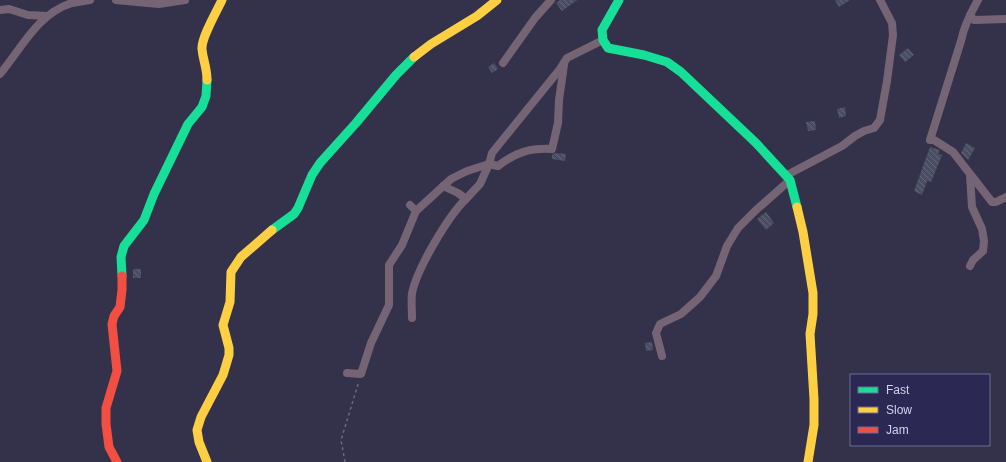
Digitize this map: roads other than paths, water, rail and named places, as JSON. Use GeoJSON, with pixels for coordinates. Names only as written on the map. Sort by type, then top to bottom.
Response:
{"type":"FeatureCollection","features":[{"type":"Feature","properties":{"kind":"street"},"geometry":{"type":"LineString","coordinates":[[0,74],[40,22],[47,16],[71,3],[90,0]]}},
{"type":"Feature","properties":{"kind":"street"},"geometry":{"type":"LineString","coordinates":[[116,0],[159,4],[185,0]]}},
{"type":"Feature","properties":{"kind":"street"},"geometry":{"type":"LineString","coordinates":[[117,462],[109,447],[106,424],[106,408],[117,371],[112,324],[114,316],[120,307],[122,290],[121,257],[124,246],[144,220],[160,182],[188,124],[202,107],[206,96],[207,69],[202,48],[207,31],[222,0]]}},
{"type":"Feature","properties":{"kind":"street"},"geometry":{"type":"LineString","coordinates":[[207,462],[196,432],[198,423],[220,382],[229,353],[229,343],[223,330],[223,323],[230,301],[231,272],[238,261],[249,250],[294,214],[312,175],[320,163],[396,75],[414,57],[431,44],[478,16],[497,0]]}},
{"type":"Feature","properties":{"kind":"street"},"geometry":{"type":"LineString","coordinates":[[504,63],[535,18],[551,0]]}},
{"type":"Feature","properties":{"kind":"street"},"geometry":{"type":"LineString","coordinates":[[619,0],[602,30],[603,40],[608,48],[644,55],[667,62],[681,72],[756,142],[789,178],[803,232],[813,293],[813,314],[810,334],[814,425],[808,462]]}},
{"type":"Feature","properties":{"kind":"street"},"geometry":{"type":"LineString","coordinates":[[662,356],[656,333],[660,324],[682,314],[700,297],[716,276],[727,246],[738,228],[789,178],[864,131],[874,128],[880,120],[893,35],[892,23],[880,0]]}},
{"type":"Feature","properties":{"kind":"street"},"geometry":{"type":"LineString","coordinates":[[978,0],[963,32],[931,143],[934,140],[953,152],[992,202],[996,202],[1006,197]]}},
{"type":"Feature","properties":{"kind":"street"},"geometry":{"type":"LineString","coordinates":[[0,10],[9,9],[28,15],[47,16]]}},
{"type":"Feature","properties":{"kind":"street"},"geometry":{"type":"LineString","coordinates":[[970,15],[974,20],[1006,19]]}},
{"type":"Feature","properties":{"kind":"street"},"geometry":{"type":"LineString","coordinates":[[412,318],[412,293],[420,269],[457,207],[480,184],[492,153],[560,69],[567,58],[603,40]]}},
{"type":"Feature","properties":{"kind":"street"},"geometry":{"type":"LineString","coordinates":[[347,373],[361,374],[376,330],[384,318],[389,305],[389,264],[402,245],[413,208],[451,179],[467,171],[489,164],[498,166],[522,152],[536,149],[552,149],[558,123],[559,100],[564,63]]}},
{"type":"Feature","properties":{"kind":"street"},"geometry":{"type":"LineString","coordinates":[[970,175],[972,207],[982,229],[984,241],[983,251],[973,260],[970,266]]}},
{"type":"Feature","properties":{"kind":"street"},"geometry":{"type":"LineString","coordinates":[[443,186],[458,193],[466,199]]}}]}
